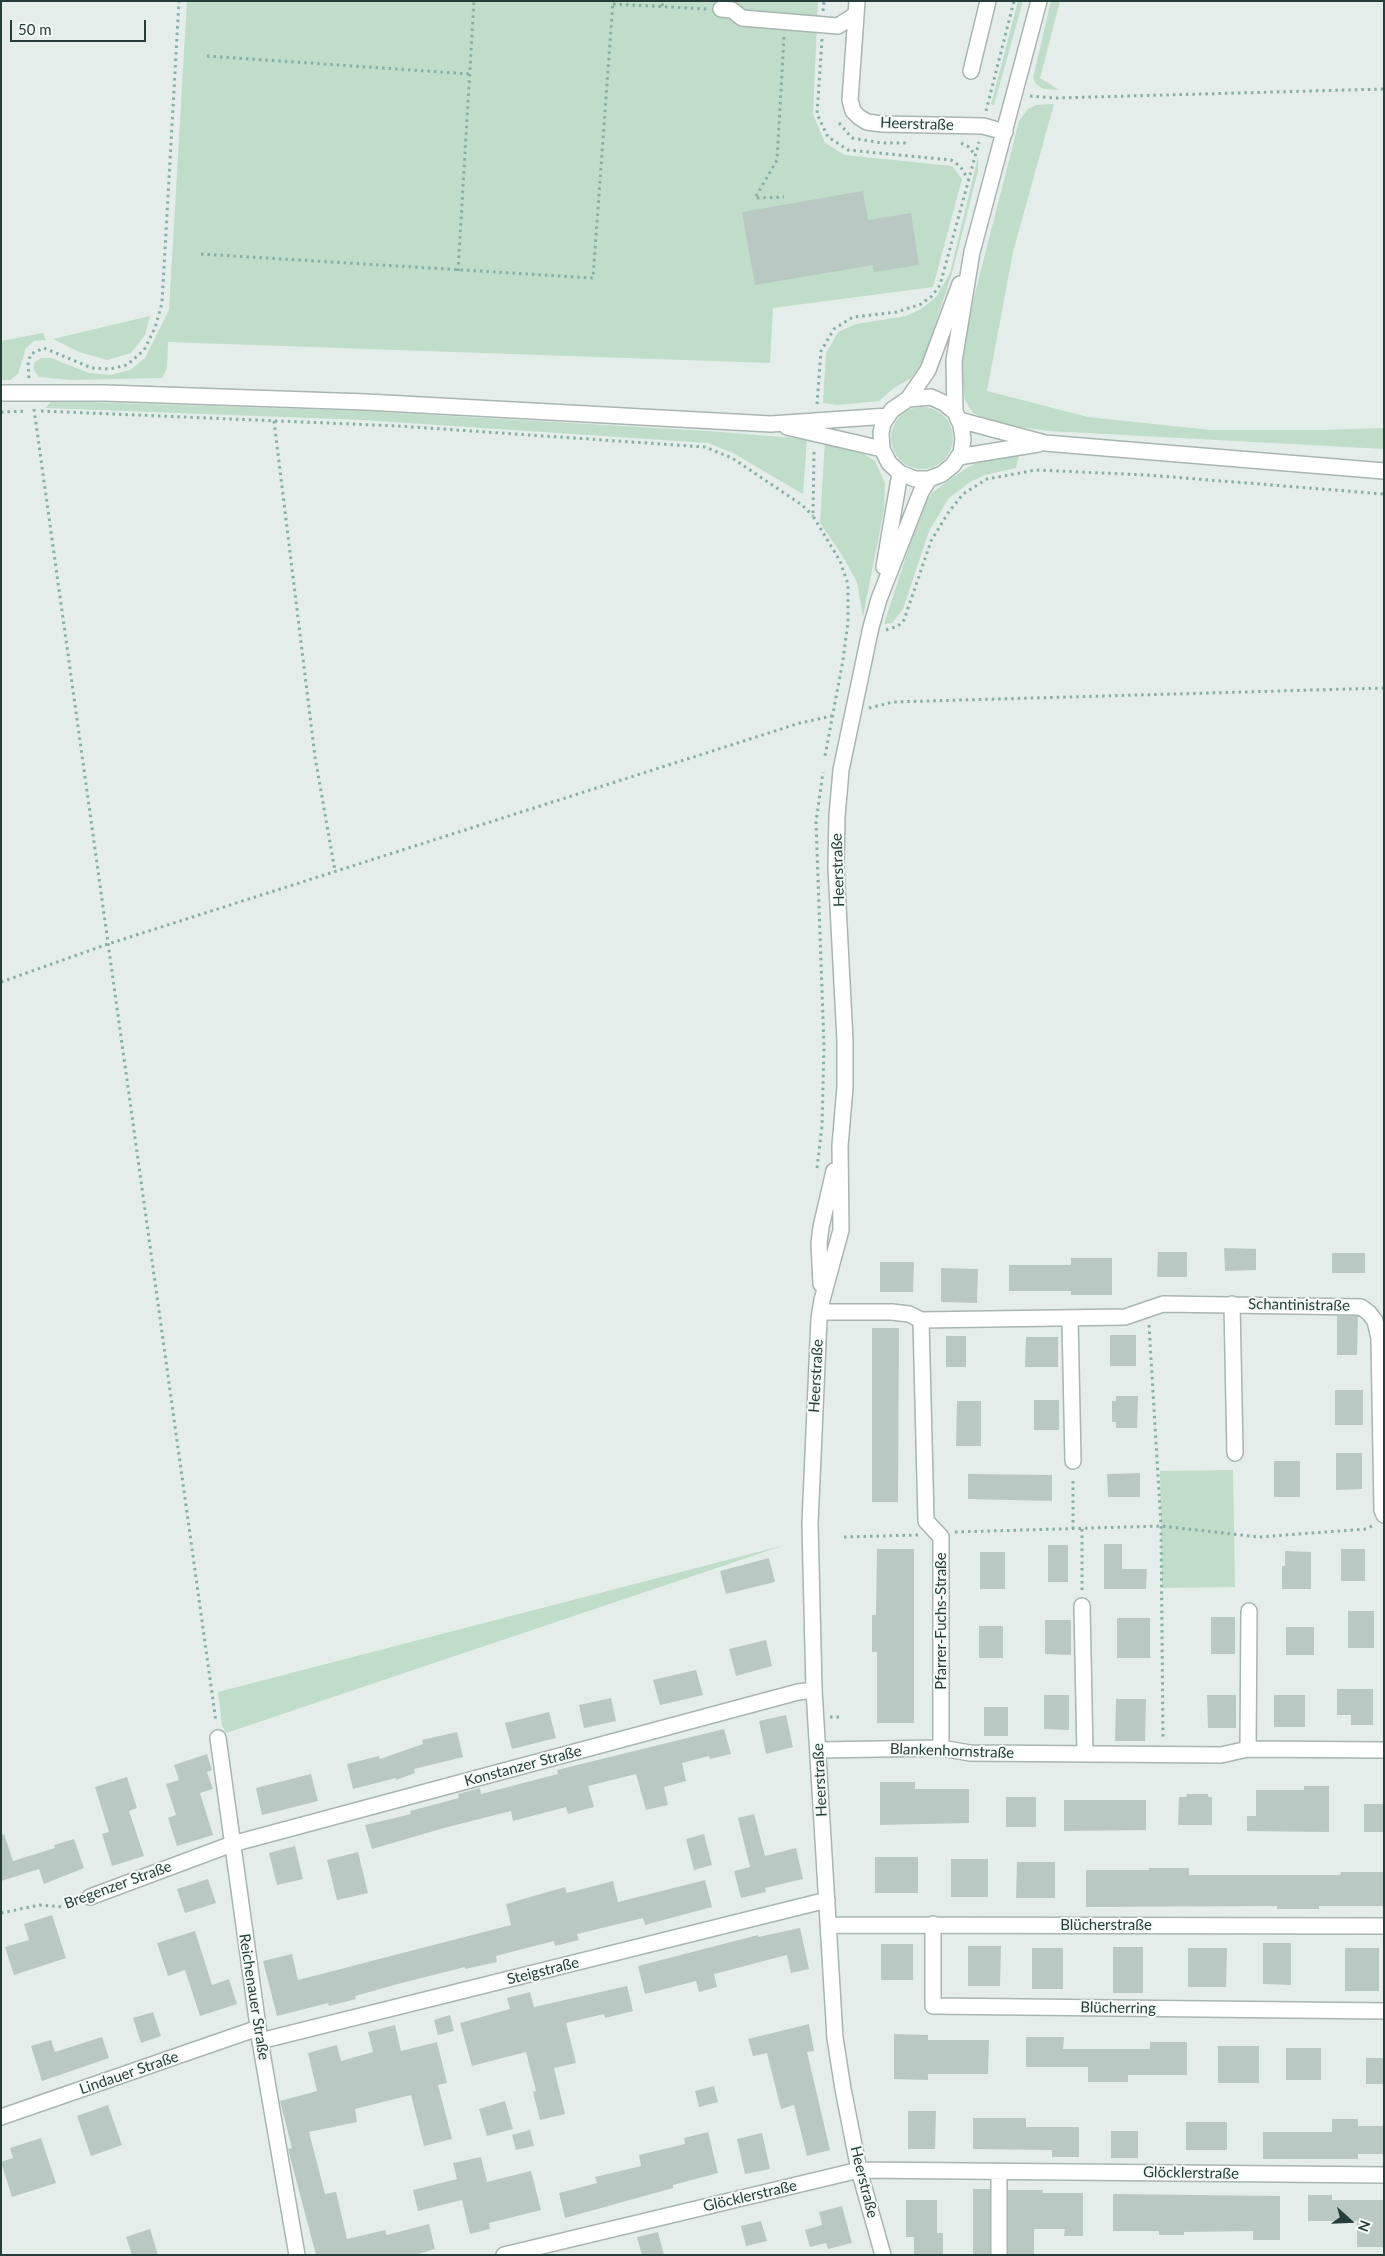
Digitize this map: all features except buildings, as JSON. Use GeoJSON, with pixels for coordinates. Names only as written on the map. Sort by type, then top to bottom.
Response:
{"type":"FeatureCollection","features":[{"type":"Feature","properties":{"kind":"street"},"geometry":{"type":"LineString","coordinates":[[971,71],[988,1]]}},
{"type":"Feature","properties":{"kind":"street"},"geometry":{"type":"LineString","coordinates":[[908,399],[928,370],[972,252],[1039,1]]}},
{"type":"Feature","properties":{"kind":"street"},"geometry":{"type":"LineString","coordinates":[[721,9],[732,10],[742,18],[838,26],[856,8]]}},
{"type":"Feature","properties":{"kind":"street","name":"Heerstraße"},"geometry":{"type":"LineString","coordinates":[[856,8],[850,100],[853,111],[859,117],[867,122],[882,124],[983,126],[1005,132]]}},
{"type":"Feature","properties":{"kind":"street"},"geometry":{"type":"LineString","coordinates":[[972,252],[954,361],[957,416],[963,439],[958,457],[953,465],[942,474],[929,479],[915,479],[900,473],[889,463],[882,449],[881,433],[888,416],[899,403],[908,399],[931,398],[944,403],[957,416],[1045,443],[1384,471]]}},
{"type":"Feature","properties":{"kind":"street"},"geometry":{"type":"LineString","coordinates":[[1,393],[115,393],[366,402],[771,424],[888,416]]}},
{"type":"Feature","properties":{"kind":"street"},"geometry":{"type":"LineString","coordinates":[[771,424],[882,449]]}},
{"type":"Feature","properties":{"kind":"street"},"geometry":{"type":"LineString","coordinates":[[958,457],[1045,443]]}},
{"type":"Feature","properties":{"kind":"street","name":"Heerstraße"},"geometry":{"type":"LineString","coordinates":[[879,598],[900,473]]}},
{"type":"Feature","properties":{"kind":"street","name":"Heerstraße"},"geometry":{"type":"LineString","coordinates":[[883,2255],[860,2170],[843,2089],[835,2038],[814,1690],[810,1523],[821,1306],[841,1230],[840,1146],[845,1087],[845,1041],[836,867],[837,816],[841,770],[871,627],[879,598],[920,492],[929,479]]}},
{"type":"Feature","properties":{"kind":"street","name":"Schantinistraße"},"geometry":{"type":"LineString","coordinates":[[821,1306],[909,1314],[921,1320],[1124,1317],[1164,1304],[1361,1307],[1369,1312],[1378,1331],[1381,1351],[1382,1510],[1379,1520]]}},
{"type":"Feature","properties":{"kind":"street","name":"Schantinistraße"},"geometry":{"type":"LineString","coordinates":[[1232,1304],[1235,1453]]}},
{"type":"Feature","properties":{"kind":"street"},"geometry":{"type":"LineString","coordinates":[[1070,1318],[1073,1461]]}},
{"type":"Feature","properties":{"kind":"street","name":"Pfarrer-Fuchs-Straße"},"geometry":{"type":"LineString","coordinates":[[921,1320],[926,1521],[940,1536],[941,1748]]}},
{"type":"Feature","properties":{"kind":"street"},"geometry":{"type":"LineString","coordinates":[[1082,1606],[1085,1754]]}},
{"type":"Feature","properties":{"kind":"street"},"geometry":{"type":"LineString","coordinates":[[1248,1749],[1249,1611]]}},
{"type":"Feature","properties":{"kind":"street","name":"Konstanzer Straße"},"geometry":{"type":"LineString","coordinates":[[232,1844],[798,1692],[814,1690]]}},
{"type":"Feature","properties":{"kind":"street","name":"Reichenauer Straße"},"geometry":{"type":"LineString","coordinates":[[218,1738],[259,2035],[297,2255]]}},
{"type":"Feature","properties":{"kind":"street","name":"Blankenhornstraße"},"geometry":{"type":"LineString","coordinates":[[819,1750],[941,1748],[970,1752],[1221,1755],[1248,1749],[1384,1750]]}},
{"type":"Feature","properties":{"kind":"street","name":"Bregenzer Straße"},"geometry":{"type":"LineString","coordinates":[[90,1897],[232,1844]]}},
{"type":"Feature","properties":{"kind":"street","name":"Steigstraße"},"geometry":{"type":"LineString","coordinates":[[259,2035],[827,1900]]}},
{"type":"Feature","properties":{"kind":"street","name":"Blücherring"},"geometry":{"type":"LineString","coordinates":[[933,1924],[933,2006],[1384,2011]]}},
{"type":"Feature","properties":{"kind":"street","name":"Blücherstraße"},"geometry":{"type":"LineString","coordinates":[[829,1925],[1384,1926]]}},
{"type":"Feature","properties":{"kind":"street","name":"Lindauer Straße"},"geometry":{"type":"LineString","coordinates":[[1,2118],[259,2035]]}},
{"type":"Feature","properties":{"kind":"street","name":"Glöcklerstraße"},"geometry":{"type":"LineString","coordinates":[[504,2255],[860,2170],[1384,2176]]}},
{"type":"Feature","properties":{"kind":"street"},"geometry":{"type":"LineString","coordinates":[[998,2172],[1000,2255]]}},
{"type":"Feature","properties":{"kind":"path"},"geometry":{"type":"LineString","coordinates":[[179,1],[162,303],[155,328],[144,350],[127,365],[110,369],[92,368],[54,350],[44,348],[31,354],[28,362],[218,1738]]}},
{"type":"Feature","properties":{"kind":"path"},"geometry":{"type":"LineString","coordinates":[[458,271],[474,1]]}},
{"type":"Feature","properties":{"kind":"path"},"geometry":{"type":"LineString","coordinates":[[662,1],[662,6]]}},
{"type":"Feature","properties":{"kind":"path"},"geometry":{"type":"LineString","coordinates":[[986,111],[1014,1]]}},
{"type":"Feature","properties":{"kind":"path"},"geometry":{"type":"LineString","coordinates":[[201,254],[593,278],[613,3],[721,9]]}},
{"type":"Feature","properties":{"kind":"path"},"geometry":{"type":"LineString","coordinates":[[784,197],[756,198],[776,160],[785,22]]}},
{"type":"Feature","properties":{"kind":"path"},"geometry":{"type":"LineString","coordinates":[[207,56],[470,74]]}},
{"type":"Feature","properties":{"kind":"path"},"geometry":{"type":"LineString","coordinates":[[1015,95],[1056,98],[1384,89]]}},
{"type":"Feature","properties":{"kind":"path"},"geometry":{"type":"LineString","coordinates":[[817,404],[821,351],[834,329],[853,317],[897,312],[921,304],[932,296],[940,285],[977,148]]}},
{"type":"Feature","properties":{"kind":"path"},"geometry":{"type":"LineString","coordinates":[[1,412],[35,411],[398,426],[704,447],[732,458],[802,505],[813,516],[840,561],[848,584],[848,622],[843,660],[824,760]]}},
{"type":"Feature","properties":{"kind":"path"},"geometry":{"type":"LineString","coordinates":[[274,421],[315,757],[335,871]]}},
{"type":"Feature","properties":{"kind":"path"},"geometry":{"type":"LineString","coordinates":[[813,516],[814,452]]}},
{"type":"Feature","properties":{"kind":"path"},"geometry":{"type":"LineString","coordinates":[[880,629],[889,630],[898,626],[904,620],[931,541],[948,513],[963,494],[988,479],[1036,470],[1146,475],[1384,494]]}},
{"type":"Feature","properties":{"kind":"path"},"geometry":{"type":"LineString","coordinates":[[893,702],[1384,688]]}},
{"type":"Feature","properties":{"kind":"path"},"geometry":{"type":"LineString","coordinates":[[1,982],[108,944],[800,723]]}},
{"type":"Feature","properties":{"kind":"path"},"geometry":{"type":"LineString","coordinates":[[817,1170],[822,1126],[824,1046],[816,822],[823,769]]}},
{"type":"Feature","properties":{"kind":"path"},"geometry":{"type":"LineString","coordinates":[[1148,1309],[1161,1526],[1164,1754]]}},
{"type":"Feature","properties":{"kind":"path"},"geometry":{"type":"LineString","coordinates":[[1073,1461],[1073,1529]]}},
{"type":"Feature","properties":{"kind":"path"},"geometry":{"type":"LineString","coordinates":[[844,1537],[1161,1526],[1259,1537],[1366,1529],[1379,1520]]}},
{"type":"Feature","properties":{"kind":"path"},"geometry":{"type":"LineString","coordinates":[[1082,1529],[1082,1606]]}},
{"type":"Feature","properties":{"kind":"path","name":"Bregenzer Straße"},"geometry":{"type":"LineString","coordinates":[[1,1913],[40,1905],[65,1907],[90,1897]]}},
{"type":"Feature","properties":{"kind":"green space"},"geometry":{"type":"Polygon","coordinates":[[[187,1],[818,1],[813,114],[825,143],[845,155],[952,166],[962,179],[933,287],[773,308],[770,363],[168,342],[167,368],[162,378],[71,380],[39,377],[34,370],[34,363],[41,358],[51,358],[89,373],[110,375],[130,370],[145,358],[169,310],[187,1]]]}},
{"type":"Feature","properties":{"kind":"green space"},"geometry":{"type":"Polygon","coordinates":[[[1018,1],[1023,1],[994,105],[991,104],[1018,1]]]}},
{"type":"Feature","properties":{"kind":"green space"},"geometry":{"type":"Polygon","coordinates":[[[1051,1],[1060,1],[1040,78],[1059,90],[1043,89],[1036,84],[1033,78],[1051,1]]]}},
{"type":"Feature","properties":{"kind":"green space"},"geometry":{"type":"Polygon","coordinates":[[[1054,104],[1013,252],[987,391],[1088,417],[1211,430],[1384,428],[1384,449],[1049,431],[998,424],[973,413],[965,400],[961,365],[968,321],[1019,121],[1028,109],[1036,105],[1054,104]]]}},
{"type":"Feature","properties":{"kind":"green space"},"geometry":{"type":"Polygon","coordinates":[[[978,157],[978,171],[952,273],[922,365],[911,378],[894,388],[879,401],[837,405],[823,403],[826,353],[838,332],[856,324],[906,316],[921,309],[936,297],[950,273],[978,157]]]}},
{"type":"Feature","properties":{"kind":"green space"},"geometry":{"type":"Polygon","coordinates":[[[150,316],[145,335],[131,353],[107,360],[79,352],[53,339],[150,316]]]}},
{"type":"Feature","properties":{"kind":"green space"},"geometry":{"type":"Polygon","coordinates":[[[43,333],[46,340],[34,341],[26,348],[18,374],[10,380],[1,380],[1,341],[43,333]]]}},
{"type":"Feature","properties":{"kind":"green space"},"geometry":{"type":"Polygon","coordinates":[[[52,401],[364,411],[708,431],[807,439],[803,494],[733,453],[708,443],[363,420],[45,408],[52,401]]]}},
{"type":"Feature","properties":{"kind":"green space"},"geometry":{"type":"Polygon","coordinates":[[[922,407],[934,409],[944,416],[951,426],[953,438],[951,450],[944,460],[934,467],[922,469],[910,467],[900,460],[893,450],[891,438],[893,426],[900,416],[910,409],[922,407]]]}},
{"type":"Feature","properties":{"kind":"green space"},"geometry":{"type":"Polygon","coordinates":[[[825,441],[852,447],[875,461],[885,483],[884,509],[863,617],[857,582],[842,555],[820,523],[825,441]]]}},
{"type":"Feature","properties":{"kind":"green space"},"geometry":{"type":"Polygon","coordinates":[[[1004,454],[1019,455],[1016,468],[985,475],[970,482],[949,498],[929,531],[903,609],[892,623],[884,624],[922,507],[933,492],[965,469],[982,460],[1004,454]]]}},
{"type":"Feature","properties":{"kind":"green space"},"geometry":{"type":"Polygon","coordinates":[[[1233,1470],[1235,1587],[1162,1588],[1160,1471],[1233,1470]]]}},
{"type":"Feature","properties":{"kind":"green space"},"geometry":{"type":"Polygon","coordinates":[[[785,1545],[226,1733],[222,1725],[218,1692],[785,1545]]]}}]}
